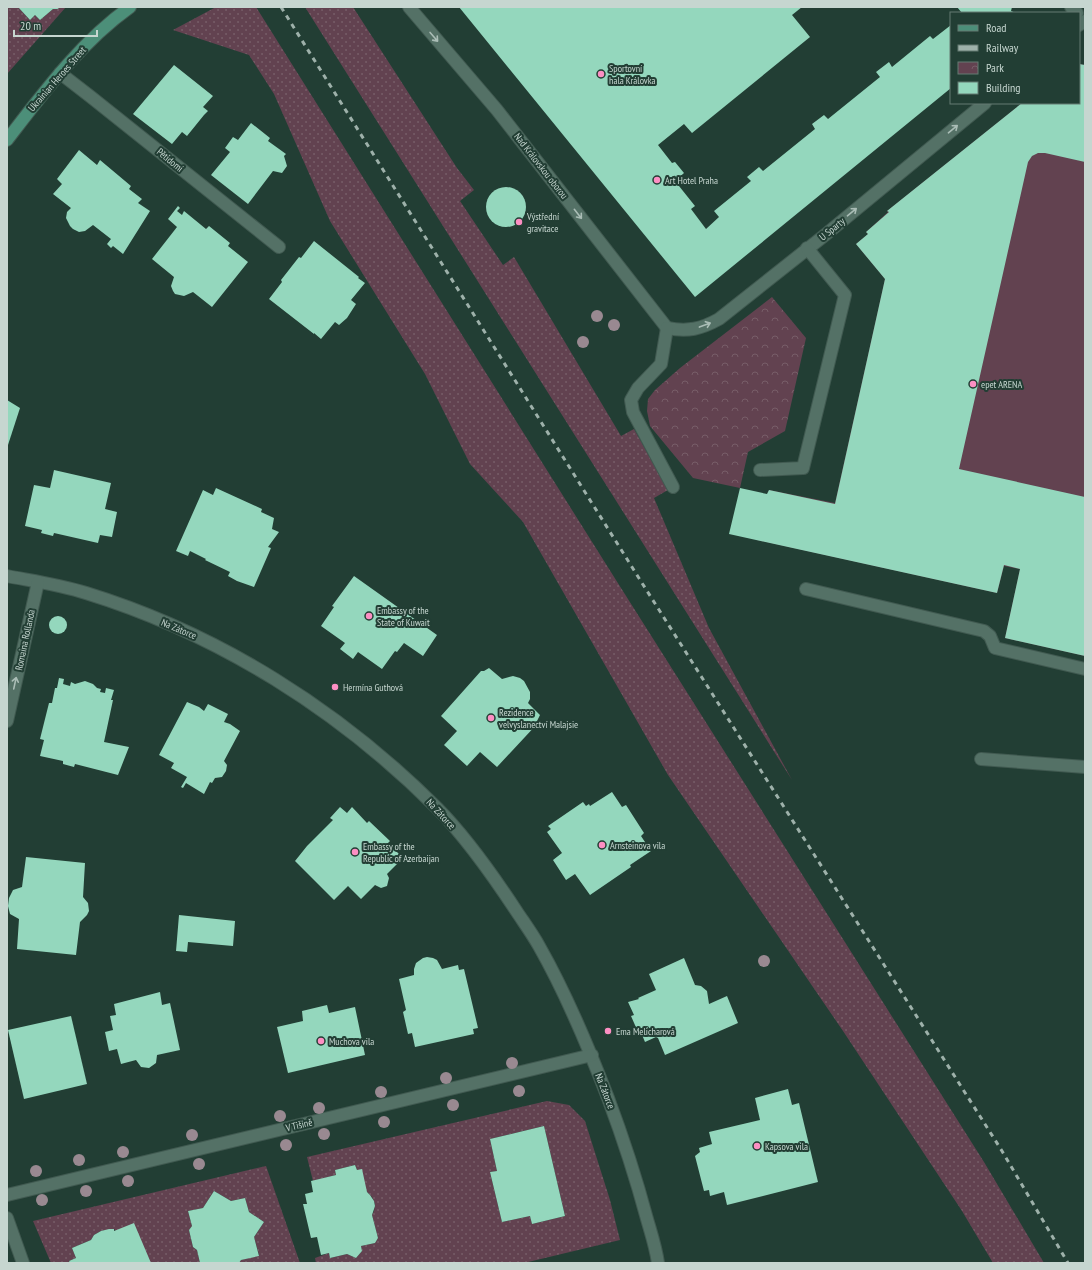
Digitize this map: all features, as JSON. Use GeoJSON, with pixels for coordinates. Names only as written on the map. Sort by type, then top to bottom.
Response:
{"type":"FeatureCollection","features":[{"type":"Feature","properties":{"kind":"main road","name":"Ukrainian Heroes Street"},"geometry":{"type":"LineString","coordinates":[[7,140],[80,50],[130,7]]}},
{"type":"Feature","properties":{"kind":"street","name":"Nad Královskou oborou"},"geometry":{"type":"LineString","coordinates":[[409,7],[497,110],[667,328]]}},
{"type":"Feature","properties":{"kind":"street","name":"Pětidomí"},"geometry":{"type":"LineString","coordinates":[[60,74],[279,247]]}},
{"type":"Feature","properties":{"kind":"street","name":"U Sparty"},"geometry":{"type":"LineString","coordinates":[[667,328],[679,330],[692,329],[706,326],[719,319],[983,104]]}},
{"type":"Feature","properties":{"kind":"street"},"geometry":{"type":"LineString","coordinates":[[760,470],[804,468],[845,295],[807,248]]}},
{"type":"Feature","properties":{"kind":"street"},"geometry":{"type":"LineString","coordinates":[[667,328],[661,364],[638,388],[632,400],[633,412],[673,487]]}},
{"type":"Feature","properties":{"kind":"street","name":"Na Zátorce"},"geometry":{"type":"LineString","coordinates":[[7,576],[85,593],[190,633],[242,659],[315,705],[356,736],[397,771],[438,810],[476,855],[507,897],[538,944],[566,995],[592,1055],[623,1137],[658,1263]]}},
{"type":"Feature","properties":{"kind":"street","name":"Romaina Rollanda"},"geometry":{"type":"LineString","coordinates":[[7,721],[38,582]]}},
{"type":"Feature","properties":{"kind":"street"},"geometry":{"type":"LineString","coordinates":[[806,589],[984,631],[990,636],[995,648],[1085,669]]}},
{"type":"Feature","properties":{"kind":"street"},"geometry":{"type":"LineString","coordinates":[[981,759],[1085,767]]}},
{"type":"Feature","properties":{"kind":"street","name":"V Tišině"},"geometry":{"type":"LineString","coordinates":[[7,1195],[592,1055]]}},
{"type":"Feature","properties":{"kind":"street"},"geometry":{"type":"LineString","coordinates":[[7,1218],[23,1263]]}},
{"type":"Feature","properties":{"kind":"green space"},"geometry":{"type":"Polygon","coordinates":[[[7,7],[18,7],[30,20],[35,15],[40,20],[53,9],[57,9],[56,7],[66,7],[7,74],[7,7]]]}},
{"type":"Feature","properties":{"kind":"green space"},"geometry":{"type":"Polygon","coordinates":[[[216,7],[256,7],[984,1162],[1044,1263],[993,1263],[962,1211],[843,1031],[668,775],[523,522],[470,464],[425,374],[330,221],[274,94],[249,55],[173,30],[216,7]]]}},
{"type":"Feature","properties":{"kind":"green space"},"geometry":{"type":"Polygon","coordinates":[[[305,7],[353,7],[457,168],[474,190],[460,201],[503,265],[514,257],[621,436],[634,429],[668,490],[654,498],[709,628],[792,780],[305,7]]]}},
{"type":"Feature","properties":{"kind":"green space","name":"epet ARENA"},"geometry":{"type":"Polygon","coordinates":[[[1080,64],[1085,65],[1085,656],[1005,638],[1020,569],[1004,566],[997,593],[757,540],[769,490],[835,503],[885,279],[856,244],[868,234],[866,232],[888,212],[887,211],[1021,104],[1080,104],[1080,64]]]}},
{"type":"Feature","properties":{"kind":"green space"},"geometry":{"type":"Polygon","coordinates":[[[772,297],[806,338],[785,431],[748,452],[740,488],[693,478],[650,426],[647,411],[648,399],[655,390],[680,368],[772,297]]]}},
{"type":"Feature","properties":{"kind":"green space"},"geometry":{"type":"Polygon","coordinates":[[[547,1101],[569,1105],[585,1121],[610,1200],[620,1240],[524,1263],[316,1263],[315,1258],[329,1253],[330,1258],[347,1254],[356,1258],[362,1251],[361,1246],[375,1243],[378,1238],[372,1215],[375,1204],[372,1197],[367,1192],[355,1165],[335,1170],[336,1175],[313,1181],[307,1157],[547,1101]],[[544,1126],[490,1139],[497,1171],[490,1172],[502,1222],[530,1216],[532,1224],[565,1216],[544,1126]]]}},
{"type":"Feature","properties":{"kind":"green space"},"geometry":{"type":"Polygon","coordinates":[[[266,1166],[300,1263],[239,1263],[241,1260],[259,1255],[254,1237],[264,1222],[249,1212],[245,1198],[231,1201],[214,1191],[203,1208],[188,1211],[192,1226],[189,1230],[193,1247],[197,1250],[200,1263],[151,1263],[114,1229],[101,1231],[94,1235],[91,1240],[72,1248],[76,1258],[69,1261],[70,1263],[51,1263],[33,1221],[266,1166]]]}},
{"type":"Feature","properties":{"kind":"building"},"geometry":{"type":"Polygon","coordinates":[[[18,7],[56,7],[59,9],[53,9],[40,20],[35,15],[30,20],[18,7]]]}},
{"type":"Feature","properties":{"kind":"building"},"geometry":{"type":"Polygon","coordinates":[[[459,7],[802,7],[792,15],[810,37],[692,133],[684,124],[658,145],[672,163],[675,162],[684,173],[675,181],[695,206],[691,209],[706,229],[719,217],[714,211],[751,181],[747,177],[759,167],[763,171],[815,129],[812,124],[824,115],[828,119],[880,77],[876,72],[889,62],[892,67],[930,36],[933,39],[950,26],[950,89],[695,297],[459,7]]]}},
{"type":"Feature","properties":{"kind":"building"},"geometry":{"type":"Polygon","coordinates":[[[957,7],[1012,7],[1011,11],[1014,12],[961,12],[957,7]]]}},
{"type":"Feature","properties":{"kind":"building","name":"epet ARENA"},"geometry":{"type":"Polygon","coordinates":[[[1080,64],[1085,65],[1085,162],[1045,153],[1038,153],[1032,156],[1028,162],[959,469],[1085,497],[1085,656],[1005,638],[1020,569],[1004,565],[997,593],[729,534],[740,488],[767,494],[769,490],[835,504],[885,279],[856,244],[868,234],[866,232],[889,212],[887,211],[1021,104],[1080,104],[1080,64]]]}},
{"type":"Feature","properties":{"kind":"building"},"geometry":{"type":"Polygon","coordinates":[[[174,65],[213,96],[203,107],[208,111],[187,136],[182,132],[172,144],[133,114],[174,65]]]}},
{"type":"Feature","properties":{"kind":"building"},"geometry":{"type":"Polygon","coordinates":[[[251,123],[270,138],[268,141],[286,154],[284,156],[287,166],[282,173],[273,171],[248,204],[211,175],[230,152],[225,148],[233,137],[238,140],[251,123]]]}},
{"type":"Feature","properties":{"kind":"building"},"geometry":{"type":"Polygon","coordinates":[[[79,150],[97,165],[100,160],[131,186],[129,189],[142,199],[138,203],[150,211],[123,254],[113,246],[111,248],[107,244],[111,239],[93,225],[85,231],[79,232],[73,229],[66,218],[67,212],[71,208],[53,194],[62,184],[57,179],[79,150]]]}},
{"type":"Feature","properties":{"kind":"building"},"geometry":{"type":"Polygon","coordinates":[[[506,187],[514,189],[520,193],[524,199],[526,207],[524,215],[520,221],[514,225],[506,227],[498,225],[492,221],[488,215],[486,207],[488,199],[492,193],[498,189],[506,187]]]}},
{"type":"Feature","properties":{"kind":"building"},"geometry":{"type":"Polygon","coordinates":[[[178,206],[180,208],[177,211],[182,215],[184,211],[206,229],[209,226],[230,243],[228,246],[248,262],[212,307],[193,292],[184,296],[175,294],[171,286],[174,277],[152,259],[177,227],[168,219],[178,206]]]}},
{"type":"Feature","properties":{"kind":"building"},"geometry":{"type":"Polygon","coordinates":[[[314,241],[365,283],[351,300],[356,304],[347,318],[339,325],[335,322],[321,339],[269,299],[282,282],[281,280],[314,241]]]}},
{"type":"Feature","properties":{"kind":"building"},"geometry":{"type":"Polygon","coordinates":[[[7,400],[20,408],[7,448],[7,400]]]}},
{"type":"Feature","properties":{"kind":"building"},"geometry":{"type":"Polygon","coordinates":[[[54,470],[111,483],[105,509],[117,512],[112,537],[100,535],[98,543],[54,533],[53,536],[41,533],[42,530],[25,526],[34,485],[50,488],[54,470]]]}},
{"type":"Feature","properties":{"kind":"building"},"geometry":{"type":"Polygon","coordinates":[[[216,488],[262,509],[261,512],[274,518],[272,529],[279,532],[268,547],[271,548],[254,587],[228,576],[230,572],[190,551],[188,556],[176,551],[203,490],[213,495],[216,488]]]}},
{"type":"Feature","properties":{"kind":"building","name":"Embassy of the State of Kuwait"},"geometry":{"type":"Polygon","coordinates":[[[354,576],[437,635],[423,656],[404,643],[397,652],[395,651],[382,669],[358,652],[353,659],[340,649],[345,643],[321,626],[334,607],[332,606],[354,576]]]}},
{"type":"Feature","properties":{"kind":"building"},"geometry":{"type":"Polygon","coordinates":[[[54,616],[62,616],[67,621],[65,632],[62,634],[54,634],[49,629],[49,621],[54,616]]]}},
{"type":"Feature","properties":{"kind":"building","name":"Rezidence velvyslanectví Malajsie"},"geometry":{"type":"Polygon","coordinates":[[[489,668],[502,679],[513,676],[524,681],[530,692],[530,699],[528,703],[540,715],[537,721],[538,723],[497,767],[480,752],[467,766],[444,745],[457,731],[441,716],[481,671],[489,668]]]}},
{"type":"Feature","properties":{"kind":"building"},"geometry":{"type":"Polygon","coordinates":[[[59,678],[64,679],[63,684],[70,686],[71,682],[75,684],[85,681],[101,689],[100,692],[105,693],[106,688],[114,690],[104,742],[129,747],[118,775],[75,764],[74,767],[63,764],[63,761],[40,756],[44,740],[40,739],[49,703],[52,703],[59,678]]]}},
{"type":"Feature","properties":{"kind":"building"},"geometry":{"type":"Polygon","coordinates":[[[187,702],[204,711],[208,704],[228,714],[224,722],[240,731],[224,761],[227,765],[226,771],[222,777],[215,778],[212,783],[210,782],[204,794],[186,783],[183,788],[181,787],[187,777],[171,768],[174,763],[159,755],[187,702]]]}},
{"type":"Feature","properties":{"kind":"building","name":"Arnsteinova vila"},"geometry":{"type":"Polygon","coordinates":[[[612,792],[622,807],[626,805],[644,833],[641,836],[651,851],[630,865],[631,867],[590,895],[575,874],[566,880],[553,860],[562,853],[547,832],[551,829],[548,826],[583,802],[586,806],[589,804],[590,806],[612,792]]]}},
{"type":"Feature","properties":{"kind":"building"},"geometry":{"type":"Polygon","coordinates":[[[340,807],[347,813],[352,807],[367,823],[369,821],[390,841],[388,843],[403,858],[387,874],[389,878],[387,886],[381,888],[375,885],[361,899],[348,886],[334,900],[295,861],[307,846],[333,820],[330,818],[340,807]]]}},
{"type":"Feature","properties":{"kind":"building"},"geometry":{"type":"Polygon","coordinates":[[[26,857],[85,863],[83,897],[88,903],[89,911],[80,922],[76,955],[17,949],[19,919],[10,914],[8,906],[9,898],[13,890],[22,887],[26,857]]]}},
{"type":"Feature","properties":{"kind":"building"},"geometry":{"type":"Polygon","coordinates":[[[179,915],[235,921],[233,946],[188,942],[187,952],[176,951],[179,915]]]}},
{"type":"Feature","properties":{"kind":"building"},"geometry":{"type":"Polygon","coordinates":[[[427,957],[437,960],[442,969],[458,965],[459,970],[464,969],[478,1028],[473,1029],[474,1034],[415,1047],[412,1033],[408,1034],[403,1012],[406,1010],[399,979],[414,975],[416,963],[427,957]]]}},
{"type":"Feature","properties":{"kind":"building"},"geometry":{"type":"Polygon","coordinates":[[[684,958],[695,985],[701,986],[707,991],[709,1004],[727,996],[738,1023],[665,1055],[658,1038],[656,1037],[645,1042],[640,1030],[638,1032],[631,1016],[634,1015],[628,1002],[639,999],[638,998],[656,990],[649,974],[684,958]]]}},
{"type":"Feature","properties":{"kind":"building"},"geometry":{"type":"Polygon","coordinates":[[[160,992],[162,1005],[170,1003],[180,1050],[157,1055],[156,1063],[149,1068],[141,1067],[136,1060],[121,1064],[117,1049],[109,1051],[105,1032],[113,1030],[110,1016],[116,1015],[114,1004],[160,992]]]}},
{"type":"Feature","properties":{"kind":"building","name":"Muchova vila"},"geometry":{"type":"Polygon","coordinates":[[[327,1005],[329,1013],[355,1007],[365,1055],[288,1073],[277,1027],[303,1021],[302,1011],[327,1005]]]}},
{"type":"Feature","properties":{"kind":"building"},"geometry":{"type":"Polygon","coordinates":[[[71,1016],[87,1084],[24,1099],[8,1030],[71,1016]]]}},
{"type":"Feature","properties":{"kind":"building","name":"Kapsova vila"},"geometry":{"type":"Polygon","coordinates":[[[788,1089],[792,1105],[799,1103],[818,1182],[727,1205],[724,1192],[710,1196],[709,1190],[704,1191],[695,1156],[700,1152],[699,1148],[712,1144],[709,1132],[760,1120],[755,1098],[788,1089]]]}},
{"type":"Feature","properties":{"kind":"building"},"geometry":{"type":"Polygon","coordinates":[[[544,1126],[565,1216],[532,1224],[530,1216],[502,1222],[490,1172],[497,1171],[490,1139],[544,1126]]]}},
{"type":"Feature","properties":{"kind":"building"},"geometry":{"type":"Polygon","coordinates":[[[355,1165],[357,1170],[362,1169],[367,1192],[374,1201],[375,1206],[372,1215],[378,1238],[375,1243],[361,1246],[362,1251],[356,1258],[347,1254],[330,1258],[329,1253],[321,1255],[317,1237],[311,1238],[303,1204],[307,1204],[305,1194],[313,1192],[311,1181],[336,1175],[335,1170],[355,1165]]]}},
{"type":"Feature","properties":{"kind":"building"},"geometry":{"type":"Polygon","coordinates":[[[214,1191],[231,1201],[245,1198],[249,1212],[264,1222],[254,1237],[259,1256],[241,1260],[239,1263],[200,1263],[197,1250],[193,1247],[189,1230],[192,1226],[188,1211],[203,1208],[214,1191]]]}},
{"type":"Feature","properties":{"kind":"building"},"geometry":{"type":"Polygon","coordinates":[[[134,1223],[151,1263],[70,1263],[69,1261],[76,1258],[72,1248],[91,1240],[94,1235],[101,1231],[114,1229],[114,1231],[134,1223]]]}},
{"type":"Feature","properties":{"kind":"railway"},"geometry":{"type":"LineString","coordinates":[[281,7],[642,583],[1002,1151],[1068,1263]]}},
{"type":"Feature","properties":{"kind":"place","name":"Sportovní hala Královka"},"geometry":{"type":"Point","coordinates":[601,74]}},
{"type":"Feature","properties":{"kind":"place","name":"Art Hotel Praha"},"geometry":{"type":"Point","coordinates":[657,180]}},
{"type":"Feature","properties":{"kind":"place","name":"Výstřední gravitace"},"geometry":{"type":"Point","coordinates":[519,222]}},
{"type":"Feature","properties":{"kind":"place","name":"epet ARENA"},"geometry":{"type":"Point","coordinates":[973,384]}},
{"type":"Feature","properties":{"kind":"place","name":"Embassy of the State of Kuwait"},"geometry":{"type":"Point","coordinates":[369,616]}},
{"type":"Feature","properties":{"kind":"place","name":"Hermína Guthová"},"geometry":{"type":"Point","coordinates":[335,687]}},
{"type":"Feature","properties":{"kind":"place","name":"Rezidence velvyslanectví Malajsie"},"geometry":{"type":"Point","coordinates":[491,718]}},
{"type":"Feature","properties":{"kind":"place","name":"Arnsteinova vila"},"geometry":{"type":"Point","coordinates":[602,845]}},
{"type":"Feature","properties":{"kind":"place","name":"Embassy of the Republic of Azerbaijan"},"geometry":{"type":"Point","coordinates":[355,852]}},
{"type":"Feature","properties":{"kind":"place","name":"Ema Melicharová"},"geometry":{"type":"Point","coordinates":[608,1031]}},
{"type":"Feature","properties":{"kind":"place","name":"Muchova vila"},"geometry":{"type":"Point","coordinates":[321,1041]}},
{"type":"Feature","properties":{"kind":"place","name":"Kapsova vila"},"geometry":{"type":"Point","coordinates":[757,1146]}}]}
